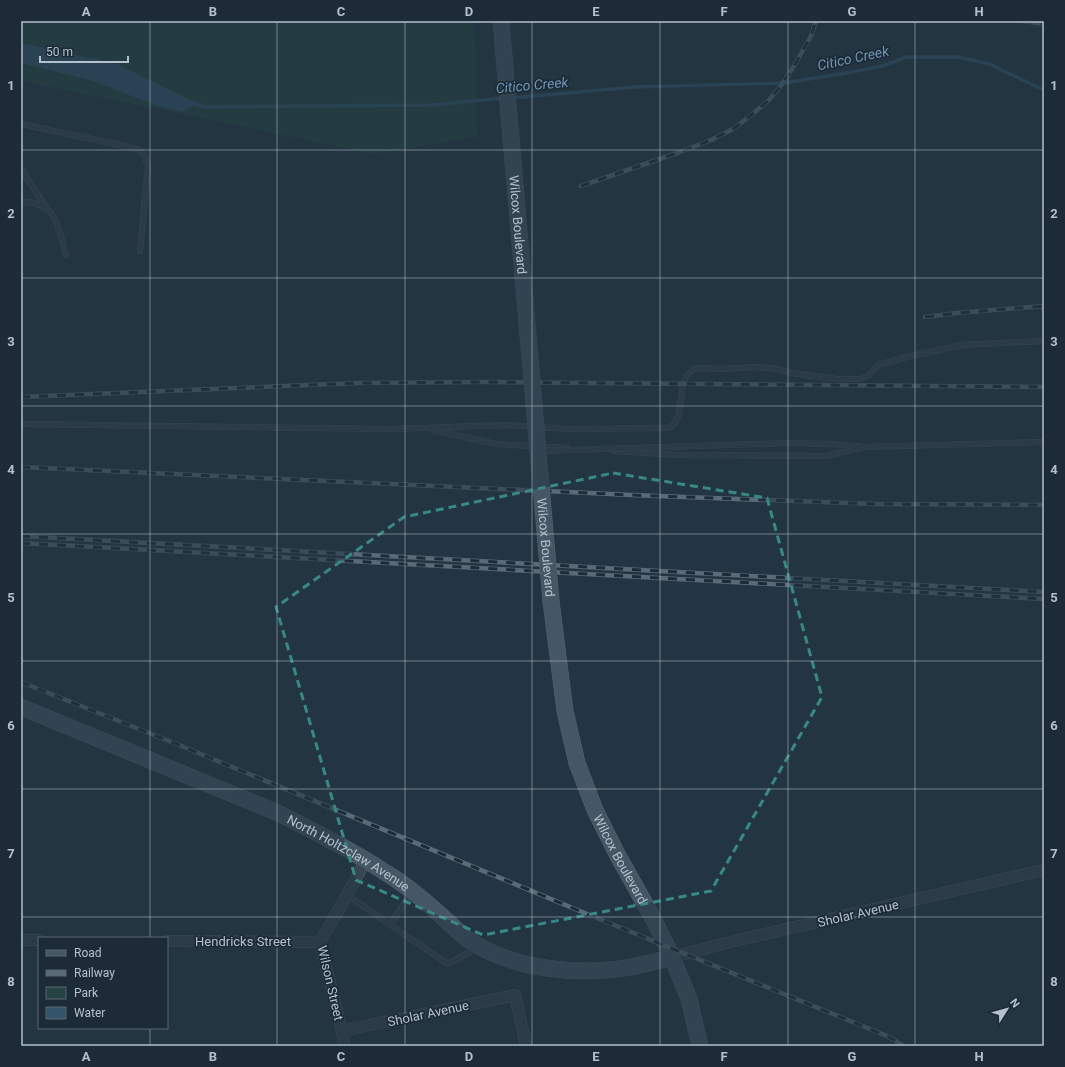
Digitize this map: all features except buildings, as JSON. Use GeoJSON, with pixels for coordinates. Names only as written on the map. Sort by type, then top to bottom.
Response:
{"type":"FeatureCollection","features":[{"type":"Feature","properties":{"kind":"main road","name":"Wilcox Boulevard"},"geometry":{"type":"LineString","coordinates":[[501,21],[551,600],[565,711],[577,763],[596,810],[617,854],[654,920],[672,957],[689,999],[700,1046]]}},
{"type":"Feature","properties":{"kind":"main road","name":"North Holtzclaw Avenue"},"geometry":{"type":"LineString","coordinates":[[21,707],[278,813],[308,828],[366,860],[412,891],[457,931],[480,947],[496,954],[513,960],[565,970],[609,970],[630,967],[672,957]]}},
{"type":"Feature","properties":{"kind":"street","name":"Wilson Street"},"geometry":{"type":"LineString","coordinates":[[344,1046],[342,1030],[320,942],[366,860]]}},
{"type":"Feature","properties":{"kind":"street","name":"Sholar Avenue"},"geometry":{"type":"LineString","coordinates":[[672,957],[730,942],[1044,870]]}},
{"type":"Feature","properties":{"kind":"street"},"geometry":{"type":"LineString","coordinates":[[21,940],[38,940]]}},
{"type":"Feature","properties":{"kind":"street","name":"Hendricks Street"},"geometry":{"type":"LineString","coordinates":[[168,941],[320,942]]}},
{"type":"Feature","properties":{"kind":"street","name":"Sholar Avenue"},"geometry":{"type":"LineString","coordinates":[[342,1030],[515,995],[526,1046]]}},
{"type":"Feature","properties":{"kind":"lane"},"geometry":{"type":"LineString","coordinates":[[21,124],[140,150],[145,156],[148,167],[140,251]]}},
{"type":"Feature","properties":{"kind":"lane"},"geometry":{"type":"LineString","coordinates":[[21,169],[55,220],[66,255]]}},
{"type":"Feature","properties":{"kind":"lane"},"geometry":{"type":"LineString","coordinates":[[21,201],[34,203],[47,208]]}},
{"type":"Feature","properties":{"kind":"lane"},"geometry":{"type":"LineString","coordinates":[[21,424],[390,430],[507,426],[569,429],[669,428],[675,423],[678,414],[683,384],[687,375],[694,369],[755,367],[773,368],[791,373],[837,379],[860,379],[869,375],[878,365],[962,344],[1044,341]]}},
{"type":"Feature","properties":{"kind":"lane"},"geometry":{"type":"LineString","coordinates":[[423,428],[461,435],[496,444],[680,455],[826,456],[864,447]]}},
{"type":"Feature","properties":{"kind":"lane"},"geometry":{"type":"LineString","coordinates":[[538,451],[790,443],[832,444],[864,447],[1044,442]]}},
{"type":"Feature","properties":{"kind":"lane"},"geometry":{"type":"LineString","coordinates":[[391,924],[412,891]]}},
{"type":"Feature","properties":{"kind":"lane"},"geometry":{"type":"LineString","coordinates":[[347,895],[448,964],[480,947]]}},
{"type":"Feature","properties":{"kind":"highlighted area"},"geometry":{"type":"Polygon","coordinates":[[[613,473],[767,498],[822,697],[711,891],[483,935],[356,880],[276,607],[404,517],[613,473]]]}},
{"type":"Feature","properties":{"kind":"green space"},"geometry":{"type":"Polygon","coordinates":[[[21,21],[473,21],[476,49],[477,137],[374,154],[21,81],[21,21]]]}},
{"type":"Feature","properties":{"kind":"water"},"geometry":{"type":"Polygon","coordinates":[[[21,43],[117,64],[197,103],[183,112],[158,106],[93,81],[21,63],[21,43]]]}},
{"type":"Feature","properties":{"kind":"waterway","name":"Citico Creek"},"geometry":{"type":"LineString","coordinates":[[511,98],[635,87],[784,83],[882,66],[907,57],[959,57],[989,64],[1044,90]]}},
{"type":"Feature","properties":{"kind":"waterway","name":"Citico Creek"},"geometry":{"type":"LineString","coordinates":[[190,102],[205,107],[432,105],[503,98]]}},
{"type":"Feature","properties":{"kind":"railway"},"geometry":{"type":"LineString","coordinates":[[581,186],[680,152],[711,140],[733,129],[769,100],[780,87],[811,36],[816,21]]}},
{"type":"Feature","properties":{"kind":"railway"},"geometry":{"type":"LineString","coordinates":[[1023,21],[1044,24]]}},
{"type":"Feature","properties":{"kind":"railway"},"geometry":{"type":"LineString","coordinates":[[925,317],[1044,306]]}},
{"type":"Feature","properties":{"kind":"railway"},"geometry":{"type":"LineString","coordinates":[[21,397],[358,383],[481,382],[1044,387]]}},
{"type":"Feature","properties":{"kind":"railway"},"geometry":{"type":"LineString","coordinates":[[21,467],[631,495],[875,504],[1044,505]]}},
{"type":"Feature","properties":{"kind":"railway"},"geometry":{"type":"LineString","coordinates":[[21,536],[1044,592]]}},
{"type":"Feature","properties":{"kind":"railway"},"geometry":{"type":"LineString","coordinates":[[21,543],[1044,599]]}},
{"type":"Feature","properties":{"kind":"railway"},"geometry":{"type":"LineString","coordinates":[[21,682],[179,745],[887,1036],[904,1046]]}}]}
